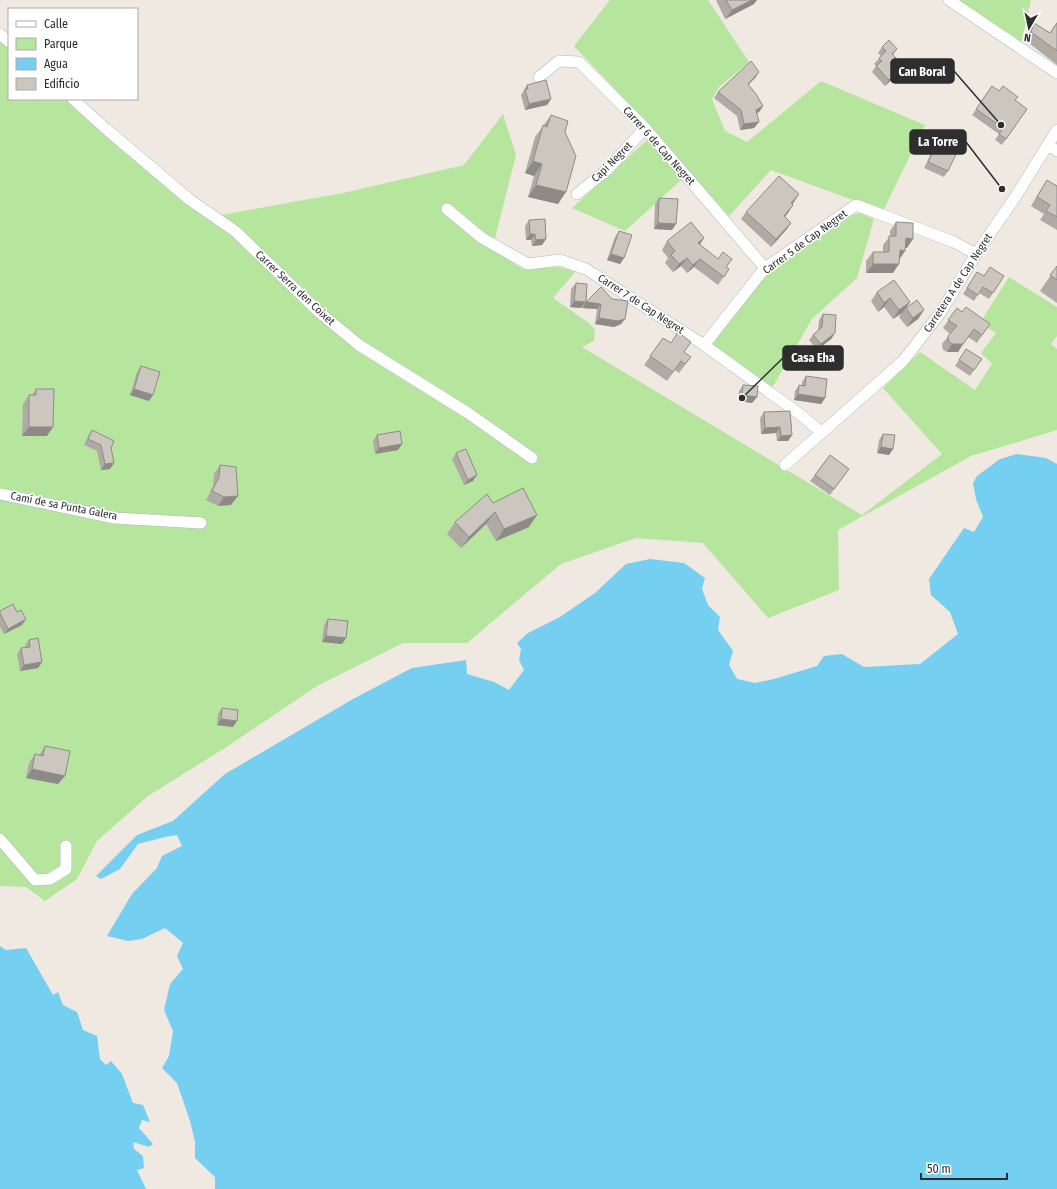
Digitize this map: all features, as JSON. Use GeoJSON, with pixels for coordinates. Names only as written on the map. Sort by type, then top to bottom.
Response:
{"type":"FeatureCollection","features":[{"type":"Feature","properties":{"kind":"street"},"geometry":{"type":"LineString","coordinates":[[949,0],[1057,73]]}},
{"type":"Feature","properties":{"kind":"street"},"geometry":{"type":"LineString","coordinates":[[0,34],[8,41]]}},
{"type":"Feature","properties":{"kind":"street","name":"Carrer 6 de Cap Negret"},"geometry":{"type":"LineString","coordinates":[[539,77],[559,61],[579,62],[645,128],[765,268]]}},
{"type":"Feature","properties":{"kind":"street","name":"Carrer Serra den Coixet"},"geometry":{"type":"LineString","coordinates":[[74,100],[190,200],[235,231],[319,312],[359,345],[468,413],[532,458]]}},
{"type":"Feature","properties":{"kind":"street","name":"Capi Negret"},"geometry":{"type":"LineString","coordinates":[[577,194],[607,170],[645,128]]}},
{"type":"Feature","properties":{"kind":"street","name":"Carretera A de Cap Negret"},"geometry":{"type":"LineString","coordinates":[[785,465],[904,361],[941,312],[976,254],[1014,199],[1053,148],[1057,130]]}},
{"type":"Feature","properties":{"kind":"street","name":"Carrer 5 de Cap Negret"},"geometry":{"type":"LineString","coordinates":[[704,345],[765,268],[856,205],[954,242],[976,254]]}},
{"type":"Feature","properties":{"kind":"street","name":"Carrer 7 de Cap Negret"},"geometry":{"type":"LineString","coordinates":[[447,209],[482,238],[528,264],[560,260],[586,269],[704,345],[801,415],[822,434]]}},
{"type":"Feature","properties":{"kind":"street","name":"Camí de sa Punta Galera"},"geometry":{"type":"LineString","coordinates":[[0,494],[115,518],[201,522]]}},
{"type":"Feature","properties":{"kind":"street"},"geometry":{"type":"LineString","coordinates":[[0,839],[35,880],[50,879],[66,869],[66,846]]}},
{"type":"Feature","properties":{"kind":"green space"},"geometry":{"type":"Polygon","coordinates":[[[610,0],[708,0],[749,62],[719,87],[712,99],[725,131],[747,142],[821,81],[925,125],[883,211],[771,170],[729,216],[690,172],[625,231],[572,208],[656,132],[574,46],[610,0]]]}},
{"type":"Feature","properties":{"kind":"green space"},"geometry":{"type":"Polygon","coordinates":[[[957,0],[1031,0],[1021,43],[957,0]]]}},
{"type":"Feature","properties":{"kind":"green space"},"geometry":{"type":"Polygon","coordinates":[[[0,37],[8,43],[8,100],[74,100],[216,216],[343,193],[464,165],[503,114],[516,155],[492,250],[523,269],[559,267],[575,272],[553,298],[589,323],[595,330],[594,341],[582,347],[862,515],[942,454],[883,388],[920,352],[975,390],[992,364],[981,353],[996,333],[980,323],[1009,277],[1057,307],[1057,336],[1051,344],[1057,349],[1057,430],[971,456],[838,530],[839,590],[768,618],[703,543],[636,538],[561,564],[467,643],[403,643],[317,686],[228,746],[148,796],[97,841],[77,879],[45,901],[26,887],[0,886],[0,37]]]}},
{"type":"Feature","properties":{"kind":"green space"},"geometry":{"type":"Polygon","coordinates":[[[860,213],[874,219],[857,278],[812,319],[771,390],[711,346],[764,277],[852,215],[860,213]]]}},
{"type":"Feature","properties":{"kind":"water"},"geometry":{"type":"Polygon","coordinates":[[[1017,454],[1046,458],[1057,464],[1057,1189],[215,1189],[215,1177],[195,1158],[195,1142],[190,1121],[177,1083],[162,1068],[169,1056],[173,1031],[164,1010],[170,984],[183,969],[177,956],[183,943],[165,928],[142,939],[128,941],[107,936],[132,894],[157,868],[162,856],[182,846],[177,835],[138,844],[120,869],[101,879],[96,876],[137,835],[173,821],[225,774],[353,699],[412,668],[466,660],[467,674],[494,682],[509,690],[524,670],[519,660],[521,649],[517,643],[528,633],[560,617],[595,593],[626,564],[650,559],[684,563],[705,578],[702,589],[708,605],[720,617],[718,630],[733,651],[729,665],[737,679],[755,683],[774,679],[817,666],[824,656],[842,654],[864,667],[920,664],[958,634],[950,612],[931,595],[929,579],[964,528],[974,532],[983,517],[976,499],[973,483],[977,476],[1000,459],[1017,454]]]}},
{"type":"Feature","properties":{"kind":"water"},"geometry":{"type":"Polygon","coordinates":[[[0,946],[6,950],[26,948],[53,995],[58,992],[63,1005],[77,1012],[83,1030],[97,1036],[100,1059],[106,1065],[111,1061],[122,1074],[133,1103],[143,1105],[150,1122],[142,1120],[139,1128],[153,1144],[149,1147],[133,1142],[134,1149],[143,1156],[144,1168],[137,1170],[146,1189],[0,1189],[0,946]]]}},
{"type":"Feature","properties":{"kind":"building"},"geometry":{"type":"Polygon","coordinates":[[[726,0],[752,0],[732,10],[726,0]]]}},
{"type":"Feature","properties":{"kind":"building"},"geometry":{"type":"Polygon","coordinates":[[[1034,23],[1050,33],[1057,23],[1057,51],[1031,32],[1034,23]]]}},
{"type":"Feature","properties":{"kind":"building"},"geometry":{"type":"Polygon","coordinates":[[[889,40],[897,49],[892,54],[904,66],[889,80],[876,66],[882,61],[879,58],[886,51],[882,47],[889,40]]]}},
{"type":"Feature","properties":{"kind":"building"},"geometry":{"type":"Polygon","coordinates":[[[751,61],[759,72],[748,84],[763,106],[756,110],[759,122],[744,124],[741,110],[718,92],[751,61]]]}},
{"type":"Feature","properties":{"kind":"building"},"geometry":{"type":"Polygon","coordinates":[[[546,80],[551,99],[529,104],[525,89],[528,89],[527,85],[546,80]]]}},
{"type":"Feature","properties":{"kind":"building"},"geometry":{"type":"Polygon","coordinates":[[[992,86],[999,91],[1003,86],[1018,97],[1015,100],[1027,109],[1006,139],[999,134],[1003,128],[976,109],[992,86]]]}},
{"type":"Feature","properties":{"kind":"building"},"geometry":{"type":"Polygon","coordinates":[[[551,115],[568,121],[565,132],[576,156],[566,192],[536,185],[542,164],[533,161],[543,125],[547,127],[551,115]]]}},
{"type":"Feature","properties":{"kind":"building"},"geometry":{"type":"Polygon","coordinates":[[[939,139],[959,148],[948,171],[928,162],[939,139]]]}},
{"type":"Feature","properties":{"kind":"building"},"geometry":{"type":"Polygon","coordinates":[[[779,176],[799,194],[791,203],[793,205],[784,216],[791,223],[776,239],[746,212],[779,176]]]}},
{"type":"Feature","properties":{"kind":"building"},"geometry":{"type":"Polygon","coordinates":[[[1047,180],[1057,186],[1057,217],[1046,211],[1050,205],[1037,197],[1047,180]]]}},
{"type":"Feature","properties":{"kind":"building"},"geometry":{"type":"Polygon","coordinates":[[[659,198],[678,199],[676,224],[658,223],[659,198]]]}},
{"type":"Feature","properties":{"kind":"building"},"geometry":{"type":"Polygon","coordinates":[[[545,219],[546,239],[536,240],[535,234],[530,234],[529,220],[545,219]]]}},
{"type":"Feature","properties":{"kind":"building"},"geometry":{"type":"Polygon","coordinates":[[[691,222],[704,238],[698,243],[718,259],[723,252],[732,259],[726,267],[729,269],[724,277],[700,259],[693,265],[687,258],[679,264],[671,255],[675,251],[667,241],[691,222]]]}},
{"type":"Feature","properties":{"kind":"building"},"geometry":{"type":"Polygon","coordinates":[[[896,222],[913,223],[913,239],[906,238],[905,251],[900,250],[899,264],[873,264],[873,252],[889,252],[889,236],[896,236],[896,222]]]}},
{"type":"Feature","properties":{"kind":"building"},"geometry":{"type":"Polygon","coordinates":[[[619,231],[632,235],[624,258],[611,254],[619,231]]]}},
{"type":"Feature","properties":{"kind":"building"},"geometry":{"type":"Polygon","coordinates":[[[1057,266],[1057,280],[1050,275],[1057,266]]]}},
{"type":"Feature","properties":{"kind":"building"},"geometry":{"type":"Polygon","coordinates":[[[990,267],[1004,276],[993,293],[983,287],[978,295],[967,288],[977,272],[984,276],[990,267]]]}},
{"type":"Feature","properties":{"kind":"building"},"geometry":{"type":"Polygon","coordinates":[[[894,280],[910,302],[899,310],[890,298],[884,303],[877,292],[894,280]]]}},
{"type":"Feature","properties":{"kind":"building"},"geometry":{"type":"Polygon","coordinates":[[[576,283],[587,284],[586,302],[574,301],[576,283]]]}},
{"type":"Feature","properties":{"kind":"building"},"geometry":{"type":"Polygon","coordinates":[[[601,287],[612,299],[628,301],[625,319],[618,321],[599,318],[601,304],[586,302],[601,287]]]}},
{"type":"Feature","properties":{"kind":"building"},"geometry":{"type":"Polygon","coordinates":[[[917,300],[924,310],[913,318],[906,308],[917,300]]]}},
{"type":"Feature","properties":{"kind":"building"},"geometry":{"type":"Polygon","coordinates":[[[966,307],[990,324],[982,335],[974,329],[963,344],[952,344],[949,342],[948,336],[957,326],[948,320],[957,308],[962,312],[966,307]]]}},
{"type":"Feature","properties":{"kind":"building"},"geometry":{"type":"Polygon","coordinates":[[[823,314],[836,315],[835,333],[821,344],[813,335],[822,327],[823,314]]]}},
{"type":"Feature","properties":{"kind":"building"},"geometry":{"type":"Polygon","coordinates":[[[678,332],[691,342],[684,352],[691,357],[685,364],[681,361],[673,372],[650,356],[663,338],[671,343],[678,332]]]}},
{"type":"Feature","properties":{"kind":"building"},"geometry":{"type":"Polygon","coordinates":[[[966,349],[982,359],[974,370],[959,360],[966,349]]]}},
{"type":"Feature","properties":{"kind":"building"},"geometry":{"type":"Polygon","coordinates":[[[141,366],[160,372],[153,395],[134,389],[141,366]]]}},
{"type":"Feature","properties":{"kind":"building"},"geometry":{"type":"Polygon","coordinates":[[[806,376],[827,379],[825,398],[798,394],[799,385],[805,386],[806,376]]]}},
{"type":"Feature","properties":{"kind":"building"},"geometry":{"type":"Polygon","coordinates":[[[743,385],[758,386],[757,397],[742,395],[743,385]]]}},
{"type":"Feature","properties":{"kind":"building"},"geometry":{"type":"Polygon","coordinates":[[[36,389],[54,389],[53,427],[29,427],[29,395],[36,395],[36,389]]]}},
{"type":"Feature","properties":{"kind":"building"},"geometry":{"type":"Polygon","coordinates":[[[790,411],[792,435],[781,436],[780,427],[765,428],[764,412],[790,411]]]}},
{"type":"Feature","properties":{"kind":"building"},"geometry":{"type":"Polygon","coordinates":[[[92,430],[114,441],[111,448],[114,463],[105,464],[101,445],[88,439],[92,430]]]}},
{"type":"Feature","properties":{"kind":"building"},"geometry":{"type":"Polygon","coordinates":[[[400,431],[402,444],[379,448],[377,435],[400,431]]]}},
{"type":"Feature","properties":{"kind":"building"},"geometry":{"type":"Polygon","coordinates":[[[883,434],[895,435],[893,449],[881,447],[883,434]]]}},
{"type":"Feature","properties":{"kind":"building"},"geometry":{"type":"Polygon","coordinates":[[[466,449],[477,475],[468,480],[456,453],[466,449]]]}},
{"type":"Feature","properties":{"kind":"building"},"geometry":{"type":"Polygon","coordinates":[[[830,455],[849,469],[834,489],[815,475],[830,455]]]}},
{"type":"Feature","properties":{"kind":"building"},"geometry":{"type":"Polygon","coordinates":[[[220,465],[236,467],[238,496],[224,497],[212,491],[219,477],[220,465]]]}},
{"type":"Feature","properties":{"kind":"building"},"geometry":{"type":"Polygon","coordinates":[[[523,488],[537,515],[504,529],[495,512],[469,537],[455,522],[487,494],[493,503],[523,488]]]}},
{"type":"Feature","properties":{"kind":"building"},"geometry":{"type":"Polygon","coordinates":[[[13,604],[17,612],[21,610],[26,619],[8,629],[0,611],[13,604]]]}},
{"type":"Feature","properties":{"kind":"building"},"geometry":{"type":"Polygon","coordinates":[[[328,619],[348,621],[346,638],[326,636],[328,619]]]}},
{"type":"Feature","properties":{"kind":"building"},"geometry":{"type":"Polygon","coordinates":[[[38,638],[42,662],[24,665],[21,648],[30,647],[29,640],[38,638]]]}},
{"type":"Feature","properties":{"kind":"building"},"geometry":{"type":"Polygon","coordinates":[[[222,708],[238,710],[237,721],[221,719],[222,708]]]}},
{"type":"Feature","properties":{"kind":"building"},"geometry":{"type":"Polygon","coordinates":[[[45,746],[70,751],[65,776],[32,769],[35,754],[43,756],[45,746]]]}},
{"type":"Feature","properties":{"kind":"place","name":"Can Boral"},"geometry":{"type":"Point","coordinates":[1001,125]}},
{"type":"Feature","properties":{"kind":"place","name":"La Torre"},"geometry":{"type":"Point","coordinates":[1002,189]}},
{"type":"Feature","properties":{"kind":"place","name":"Casa Eha"},"geometry":{"type":"Point","coordinates":[742,398]}}]}
